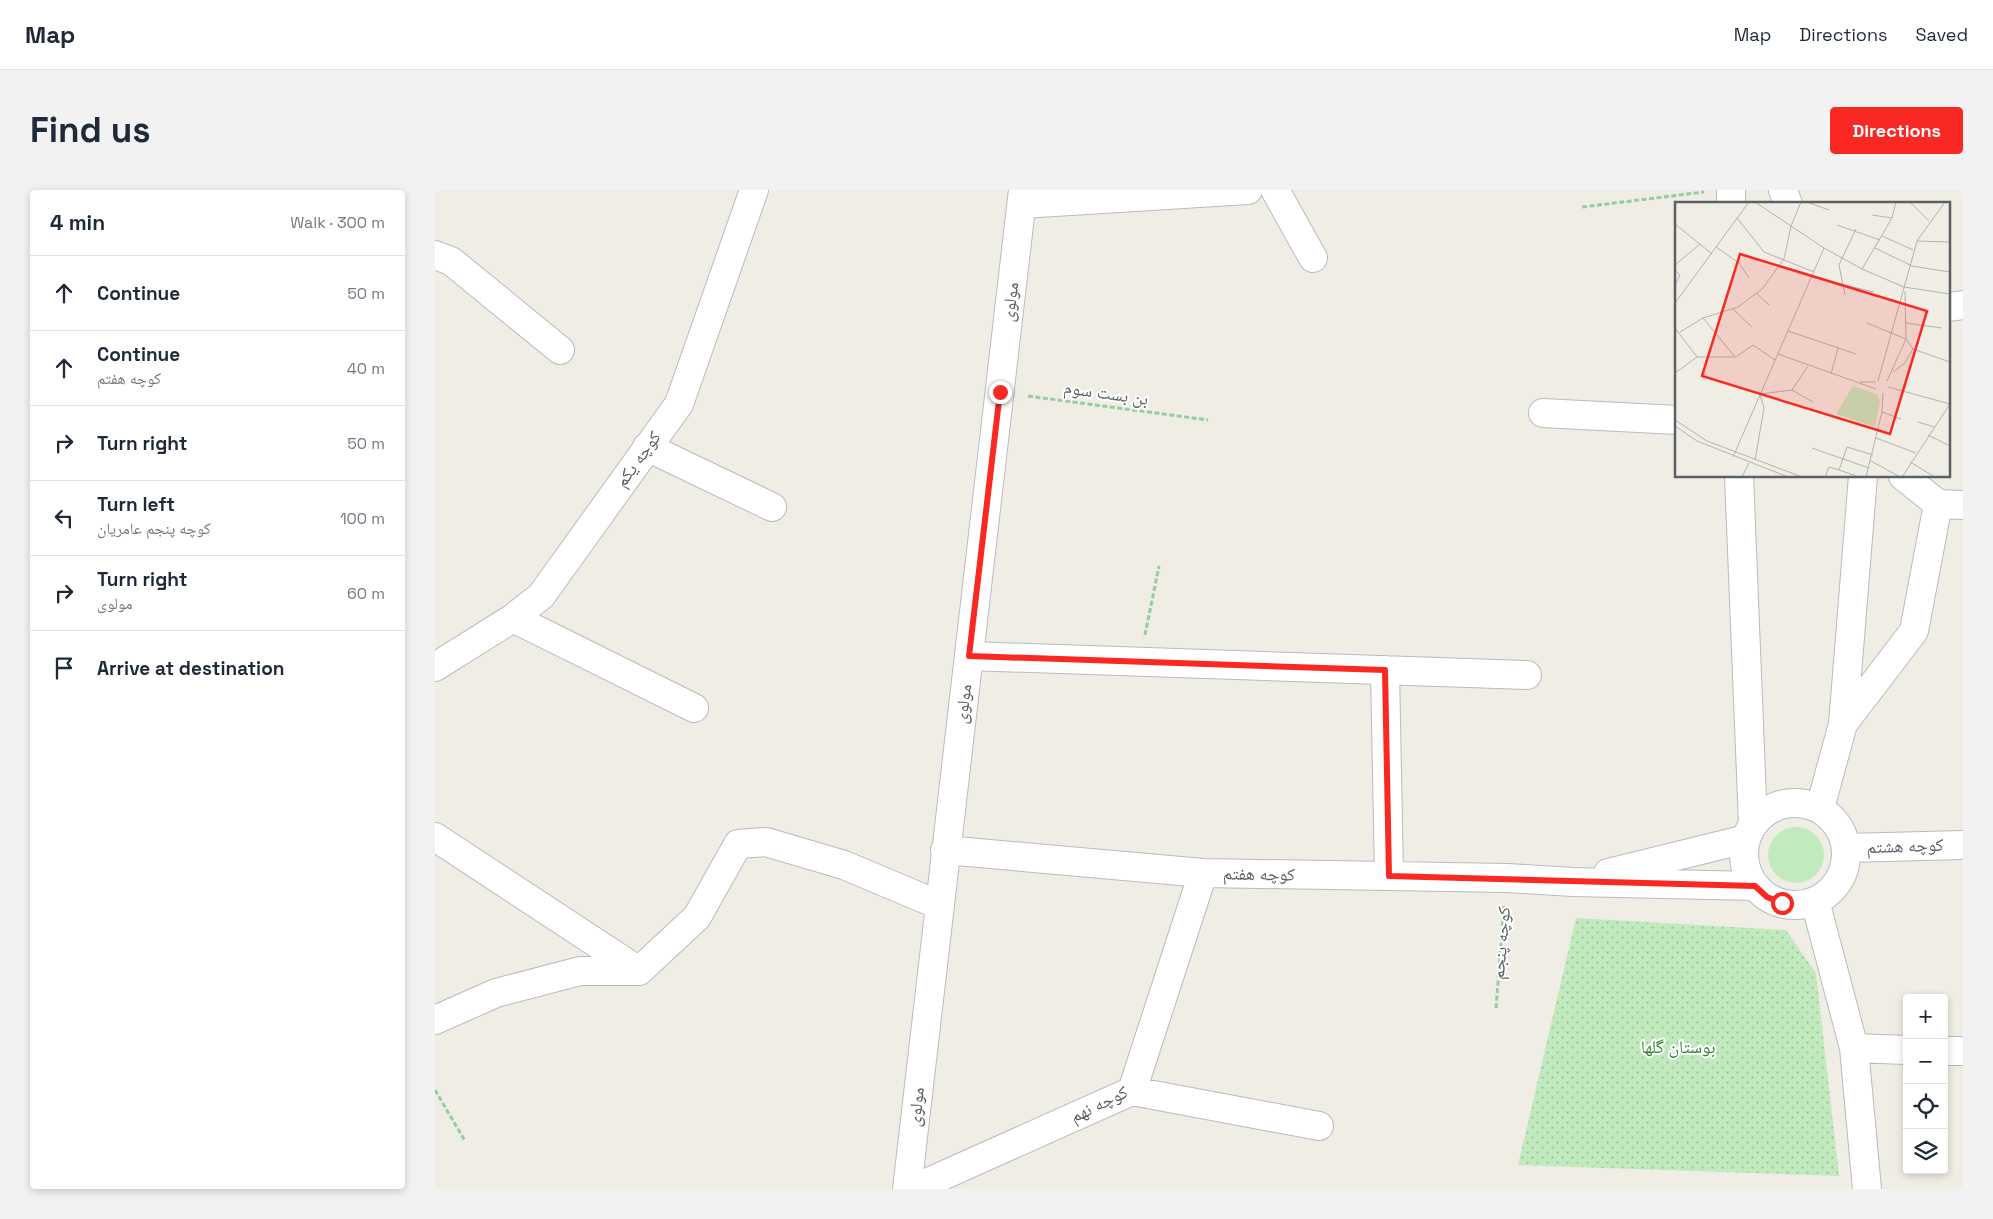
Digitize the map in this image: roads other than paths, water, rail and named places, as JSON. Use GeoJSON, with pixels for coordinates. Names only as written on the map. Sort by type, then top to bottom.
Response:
{"type":"FeatureCollection","features":[{"type":"Feature","properties":{"kind":"street","name":"کوچه یکم"},"geometry":{"type":"LineString","coordinates":[[435,667],[513,618],[541,596],[679,404],[754,190]]}},
{"type":"Feature","properties":{"kind":"street"},"geometry":{"type":"LineString","coordinates":[[1023,197],[1248,190]]}},
{"type":"Feature","properties":{"kind":"street"},"geometry":{"type":"LineString","coordinates":[[1275,190],[1313,258]]}},
{"type":"Feature","properties":{"kind":"street"},"geometry":{"type":"LineString","coordinates":[[1783,190],[1787,202]]}},
{"type":"Feature","properties":{"kind":"street","name":"مولوی"},"geometry":{"type":"LineString","coordinates":[[907,1189],[945,850],[1023,197]]}},
{"type":"Feature","properties":{"kind":"street"},"geometry":{"type":"LineString","coordinates":[[435,255],[451,261],[560,350]]}},
{"type":"Feature","properties":{"kind":"street"},"geometry":{"type":"LineString","coordinates":[[1543,413],[1675,420]]}},
{"type":"Feature","properties":{"kind":"street"},"geometry":{"type":"LineString","coordinates":[[647,447],[772,507]]}},
{"type":"Feature","properties":{"kind":"street"},"geometry":{"type":"LineString","coordinates":[[1573,882],[1749,831],[1770,809],[1791,802],[1806,803],[1820,808],[1833,819],[1842,832],[1847,848],[1846,865],[1839,880],[1829,893],[1815,901],[1799,905],[1782,903],[1767,897],[1755,886],[1747,872],[1744,856],[1749,831],[1739,478]]}},
{"type":"Feature","properties":{"kind":"street"},"geometry":{"type":"LineString","coordinates":[[1820,808],[1843,724],[1863,478]]}},
{"type":"Feature","properties":{"kind":"street"},"geometry":{"type":"LineString","coordinates":[[1843,724],[1914,631],[1951,504],[1906,478]]}},
{"type":"Feature","properties":{"kind":"street"},"geometry":{"type":"LineString","coordinates":[[513,618],[694,708]]}},
{"type":"Feature","properties":{"kind":"street"},"geometry":{"type":"LineString","coordinates":[[969,656],[1527,675]]}},
{"type":"Feature","properties":{"kind":"street"},"geometry":{"type":"LineString","coordinates":[[1385,670],[1389,876]]}},
{"type":"Feature","properties":{"kind":"street"},"geometry":{"type":"LineString","coordinates":[[435,837],[639,971]]}},
{"type":"Feature","properties":{"kind":"street"},"geometry":{"type":"LineString","coordinates":[[435,1020],[496,993],[581,971],[639,971],[697,916],[738,844],[766,842],[844,865],[939,905]]}},
{"type":"Feature","properties":{"kind":"street","name":"کوچه هشتم"},"geometry":{"type":"LineString","coordinates":[[1847,848],[1963,845]]}},
{"type":"Feature","properties":{"kind":"street","name":"کوچه هفتم"},"geometry":{"type":"LineString","coordinates":[[945,850],[1203,873],[1507,878],[1573,882],[1755,886]]}},
{"type":"Feature","properties":{"kind":"street","name":"کوچه نهم"},"geometry":{"type":"LineString","coordinates":[[913,1189],[1132,1091],[1203,873]]}},
{"type":"Feature","properties":{"kind":"street"},"geometry":{"type":"LineString","coordinates":[[1815,901],[1854,1048],[1867,1189]]}},
{"type":"Feature","properties":{"kind":"street"},"geometry":{"type":"LineString","coordinates":[[1854,1048],[1903,1050]]}},
{"type":"Feature","properties":{"kind":"street"},"geometry":{"type":"LineString","coordinates":[[1948,1051],[1963,1051]]}},
{"type":"Feature","properties":{"kind":"street"},"geometry":{"type":"LineString","coordinates":[[1132,1091],[1319,1126]]}},
{"type":"Feature","properties":{"kind":"park label","name":"بوستان گلها"},"geometry":{"type":"Point","coordinates":[1678,1047]}}]}
